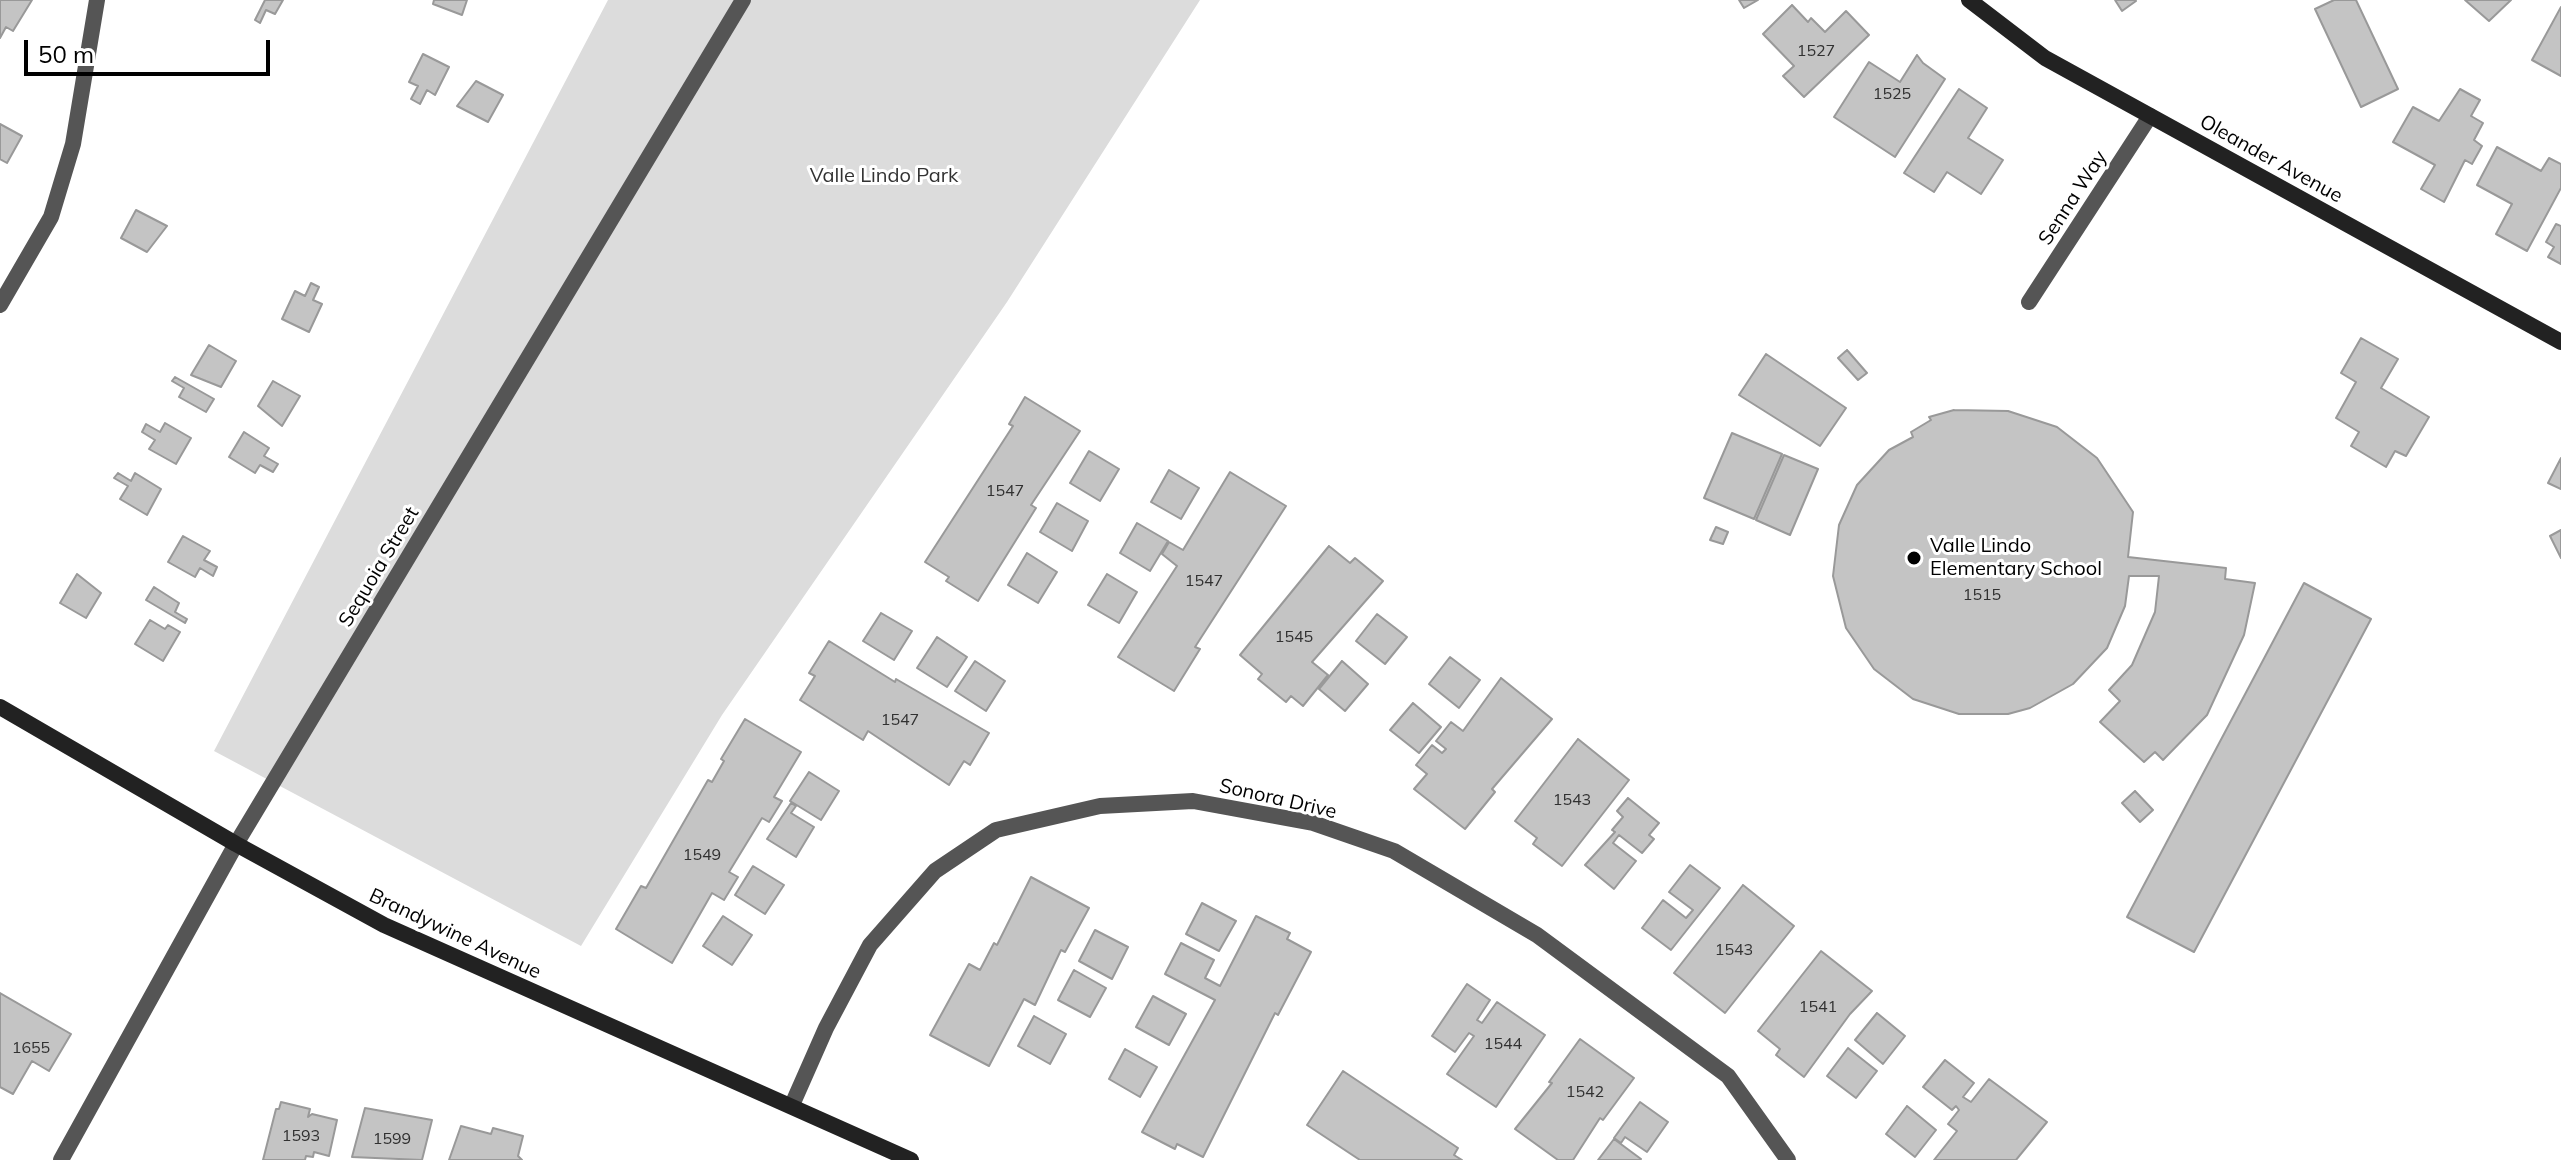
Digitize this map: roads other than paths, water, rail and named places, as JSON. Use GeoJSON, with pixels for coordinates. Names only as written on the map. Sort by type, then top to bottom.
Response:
{"type":"FeatureCollection","features":[{"type":"Feature","properties":{"kind":"street"},"geometry":{"type":"LineString","coordinates":[[0,305],[51,217],[73,144],[97,0]]}},
{"type":"Feature","properties":{"kind":"street","name":"Sequoia Street"},"geometry":{"type":"LineString","coordinates":[[61,1160],[236,844],[743,0]]}},
{"type":"Feature","properties":{"kind":"street","name":"Oleander Avenue"},"geometry":{"type":"LineString","coordinates":[[1969,0],[2045,58],[2561,342]]}},
{"type":"Feature","properties":{"kind":"street","name":"Senna Way"},"geometry":{"type":"LineString","coordinates":[[2029,302],[2150,116]]}},
{"type":"Feature","properties":{"kind":"street","name":"Brandywine Avenue"},"geometry":{"type":"LineString","coordinates":[[0,707],[236,844],[384,925],[470,966],[792,1105],[911,1160]]}},
{"type":"Feature","properties":{"kind":"street","name":"Sonora Drive"},"geometry":{"type":"LineString","coordinates":[[792,1105],[826,1028],[870,945],[935,871],[996,830],[1100,806],[1193,801],[1313,823],[1394,851],[1537,935],[1728,1076],[1788,1160]]}},
{"type":"Feature","properties":{"kind":"place","name":"Valle Lindo Elementary School"},"geometry":{"type":"Point","coordinates":[1914,558]}},
{"type":"Feature","properties":{"kind":"park label","name":"Valle Lindo Park"},"geometry":{"type":"Point","coordinates":[884,176]}}]}
